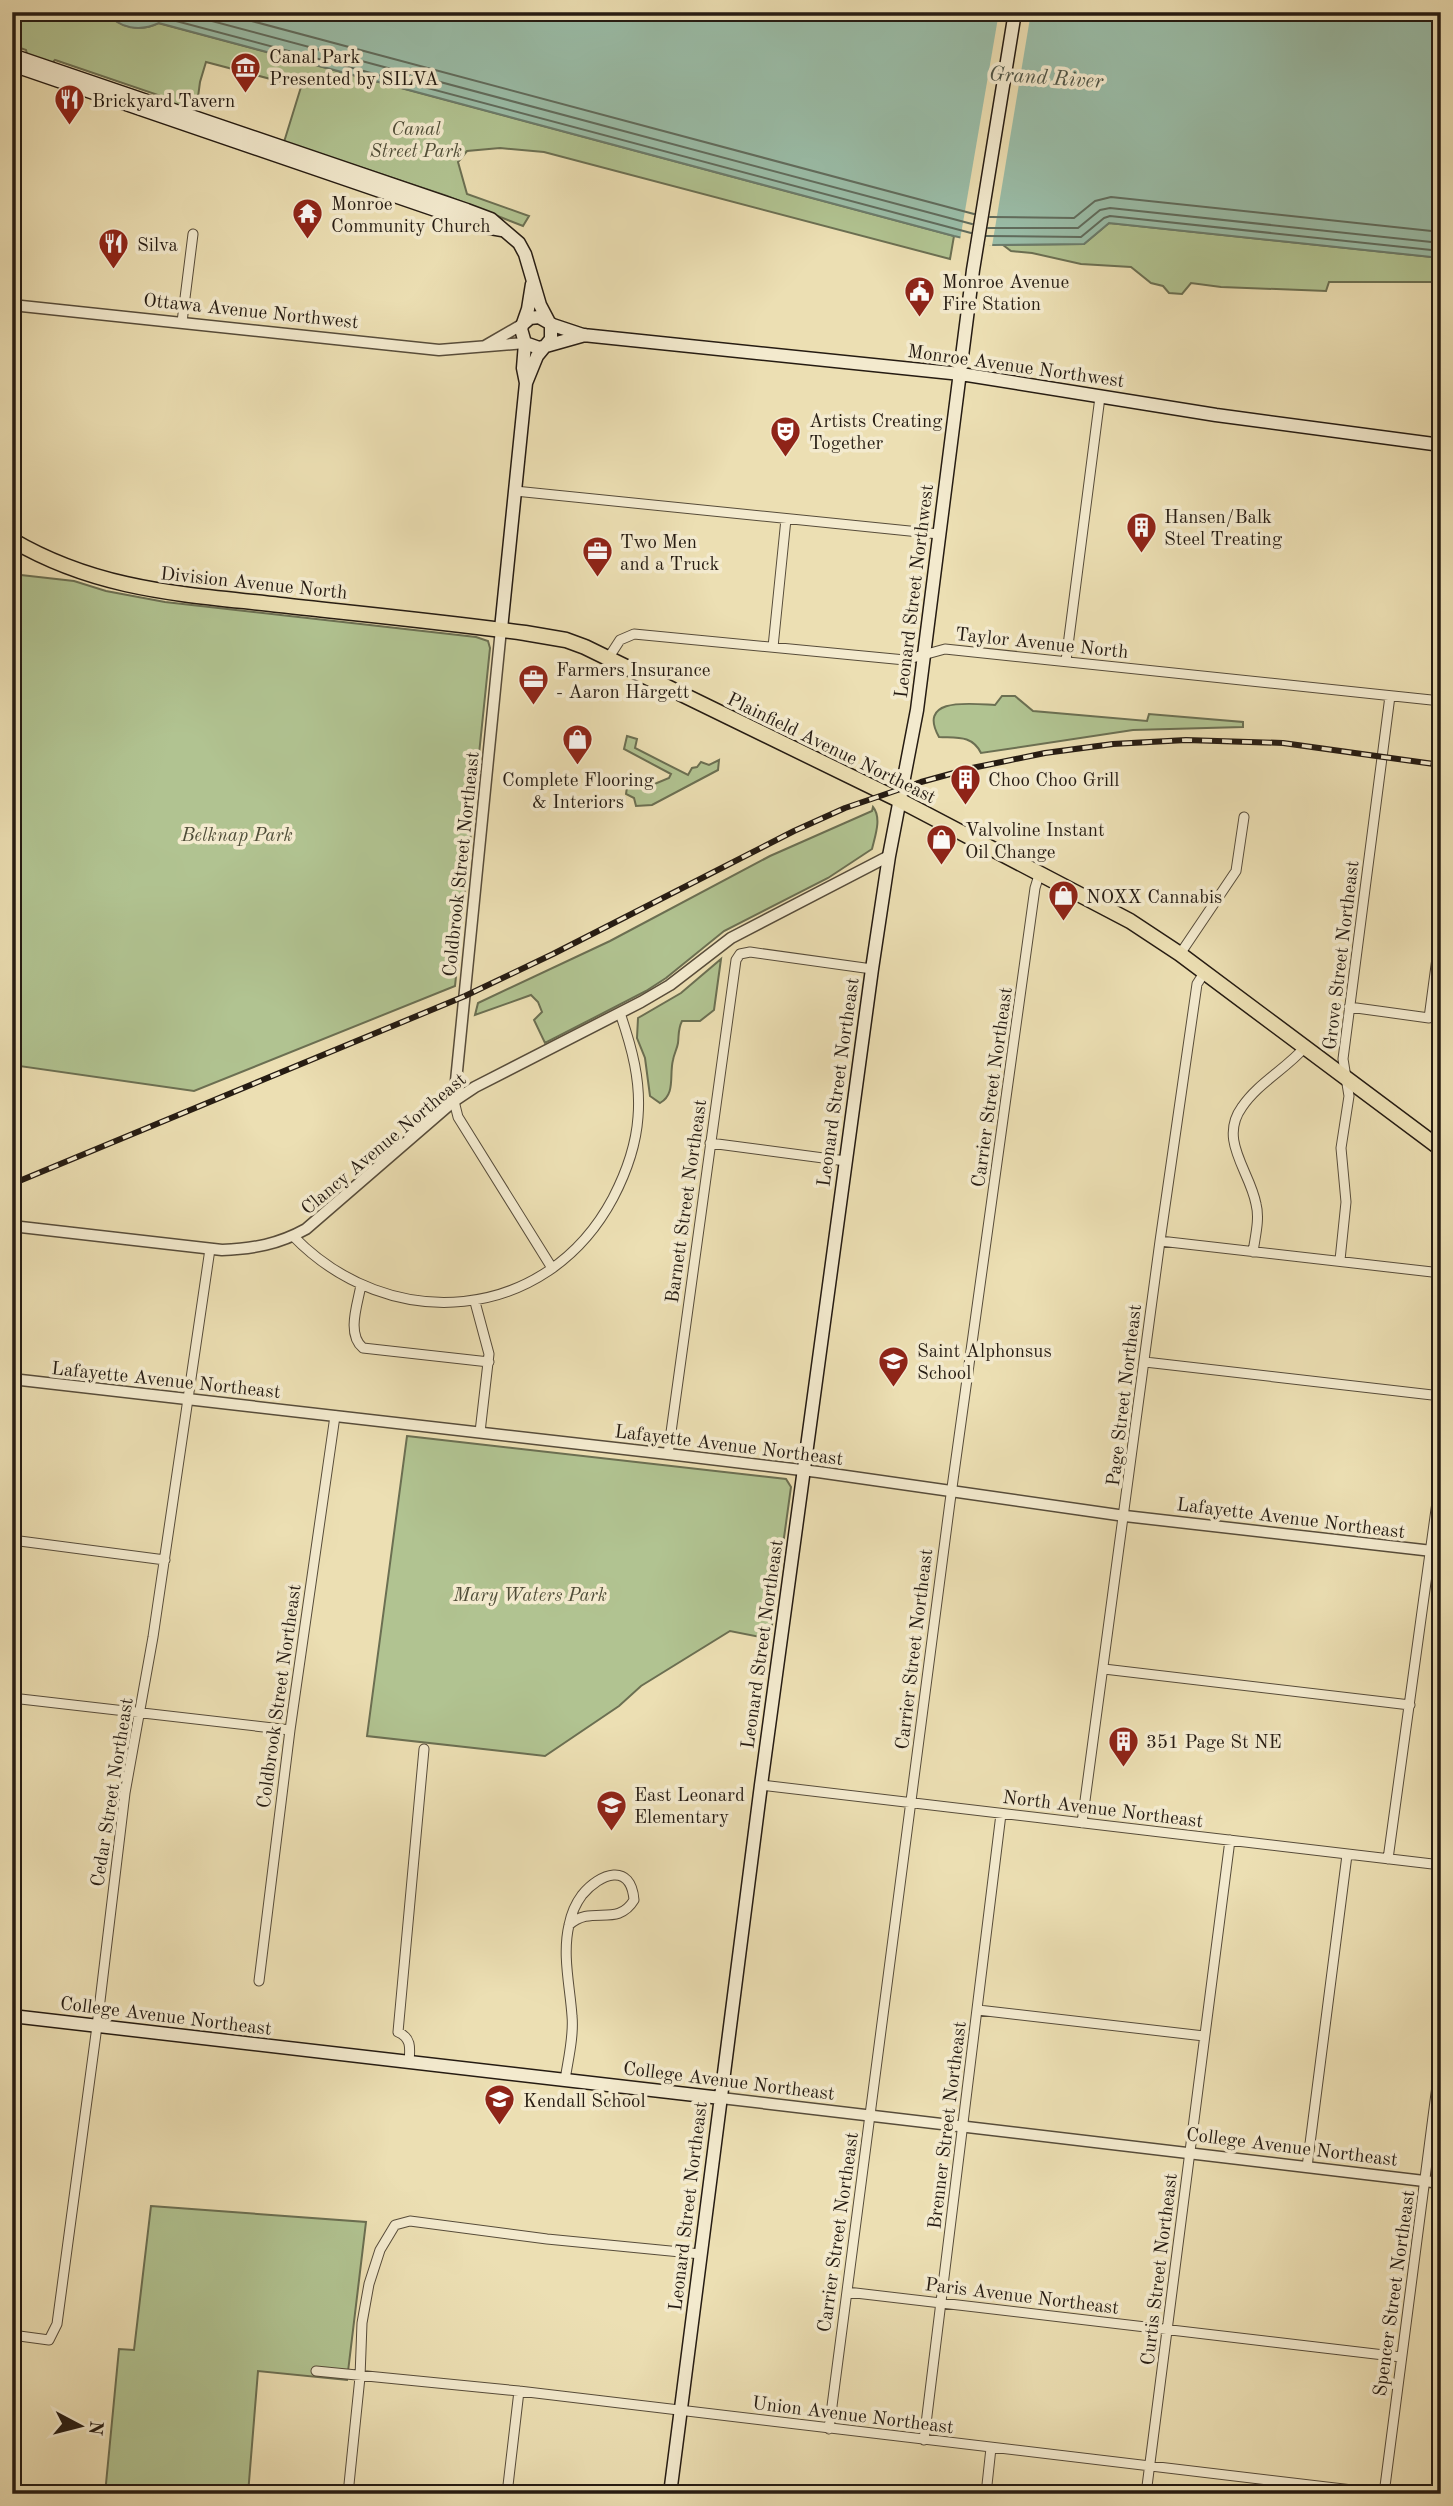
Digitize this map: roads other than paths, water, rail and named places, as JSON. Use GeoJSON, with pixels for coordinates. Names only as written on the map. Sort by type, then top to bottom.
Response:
{"type":"FeatureCollection","features":[{"type":"Feature","properties":{"kind":"main road","name":"Leonard Street Northwest"},"geometry":{"type":"LineString","coordinates":[[901,801],[925,654],[977,243],[1014,12]]}},
{"type":"Feature","properties":{"kind":"main road"},"geometry":{"type":"LineString","coordinates":[[12,55],[455,205],[491,219],[522,248],[532,283],[552,333],[537,356],[526,383],[500,629]]}},
{"type":"Feature","properties":{"kind":"main road"},"geometry":{"type":"LineString","coordinates":[[12,65],[485,227],[502,230]]}},
{"type":"Feature","properties":{"kind":"main road"},"geometry":{"type":"LineString","coordinates":[[526,383],[523,368],[525,343],[520,332],[529,305],[532,283]]}},
{"type":"Feature","properties":{"kind":"main road","name":"Ottawa Avenue Northwest"},"geometry":{"type":"LineString","coordinates":[[523,324],[527,319],[536,317],[548,323]]}},
{"type":"Feature","properties":{"kind":"main road","name":"Monroe Avenue Northwest"},"geometry":{"type":"LineString","coordinates":[[548,323],[585,335],[961,374],[1100,397],[1441,445]]}},
{"type":"Feature","properties":{"kind":"main road","name":"Monroe Avenue Northwest"},"geometry":{"type":"LineString","coordinates":[[525,343],[536,348],[585,335]]}},
{"type":"Feature","properties":{"kind":"main road","name":"Division Avenue North"},"geometry":{"type":"LineString","coordinates":[[12,541],[72,569],[126,586],[500,629]]}},
{"type":"Feature","properties":{"kind":"main road","name":"Plainfield Avenue Northeast"},"geometry":{"type":"LineString","coordinates":[[500,629],[566,640],[609,657],[901,801],[1135,924],[1180,954],[1441,1149]]}},
{"type":"Feature","properties":{"kind":"main road","name":"Leonard Street Northeast"},"geometry":{"type":"LineString","coordinates":[[670,2494],[761,1785],[872,968],[889,856],[901,801]]}},
{"type":"Feature","properties":{"kind":"main road","name":"College Avenue Northeast"},"geometry":{"type":"LineString","coordinates":[[12,2016],[721,2098]]}},
{"type":"Feature","properties":{"kind":"street"},"geometry":{"type":"LineString","coordinates":[[182,322],[193,234]]}},
{"type":"Feature","properties":{"kind":"street","name":"Ottawa Avenue Northwest"},"geometry":{"type":"LineString","coordinates":[[12,305],[439,350],[525,343]]}},
{"type":"Feature","properties":{"kind":"street","name":"Ottawa Avenue Northwest"},"geometry":{"type":"LineString","coordinates":[[485,346],[523,324]]}},
{"type":"Feature","properties":{"kind":"street"},"geometry":{"type":"LineString","coordinates":[[1066,662],[1100,397]]}},
{"type":"Feature","properties":{"kind":"street"},"geometry":{"type":"LineString","coordinates":[[515,491],[939,534]]}},
{"type":"Feature","properties":{"kind":"street"},"geometry":{"type":"LineString","coordinates":[[773,648],[786,519]]}},
{"type":"Feature","properties":{"kind":"street","name":"Coldbrook Street Northeast"},"geometry":{"type":"LineString","coordinates":[[454,1101],[500,629]]}},
{"type":"Feature","properties":{"kind":"street","name":"Taylor Avenue North"},"geometry":{"type":"LineString","coordinates":[[609,657],[620,640],[634,634],[905,660],[944,649],[1441,701]]}},
{"type":"Feature","properties":{"kind":"street","name":"Grove Street Northeast"},"geometry":{"type":"LineString","coordinates":[[1340,1260],[1346,1216],[1340,1148],[1349,1096],[1343,1059],[1390,696]]}},
{"type":"Feature","properties":{"kind":"street"},"geometry":{"type":"LineString","coordinates":[[1180,954],[1236,872],[1244,817]]}},
{"type":"Feature","properties":{"kind":"street","name":"Clancy Avenue Northeast"},"geometry":{"type":"LineString","coordinates":[[12,1226],[209,1249],[260,1247],[293,1236],[306,1229],[454,1101],[475,1087],[620,1013],[670,985],[731,938],[889,856]]}},
{"type":"Feature","properties":{"kind":"street","name":"Carrier Street Northeast"},"geometry":{"type":"LineString","coordinates":[[829,2429],[951,1491],[1035,888],[1040,874]]}},
{"type":"Feature","properties":{"kind":"street"},"geometry":{"type":"LineString","coordinates":[[1349,1007],[1429,1018],[1441,928]]}},
{"type":"Feature","properties":{"kind":"street","name":"Barnett Street Northeast"},"geometry":{"type":"LineString","coordinates":[[668,1454],[734,970],[740,954],[750,952],[872,968]]}},
{"type":"Feature","properties":{"kind":"street","name":"Page Street Northeast"},"geometry":{"type":"LineString","coordinates":[[1082,1823],[1160,1241],[1197,984],[1204,973]]}},
{"type":"Feature","properties":{"kind":"street"},"geometry":{"type":"LineString","coordinates":[[293,1236],[333,1269],[361,1285],[393,1296],[427,1303],[475,1302],[522,1286],[552,1268],[580,1244],[599,1221],[621,1180],[632,1150],[638,1119],[638,1083],[633,1054],[620,1013]]}},
{"type":"Feature","properties":{"kind":"street"},"geometry":{"type":"LineString","coordinates":[[1252,1252],[1257,1205],[1235,1153],[1233,1134],[1236,1116],[1249,1098],[1305,1047]]}},
{"type":"Feature","properties":{"kind":"street"},"geometry":{"type":"LineString","coordinates":[[454,1101],[458,1117],[552,1268]]}},
{"type":"Feature","properties":{"kind":"street"},"geometry":{"type":"LineString","coordinates":[[710,1143],[846,1161]]}},
{"type":"Feature","properties":{"kind":"street"},"geometry":{"type":"LineString","coordinates":[[1160,1241],[1441,1273]]}},
{"type":"Feature","properties":{"kind":"street","name":"Cedar Street Northeast"},"geometry":{"type":"LineString","coordinates":[[12,2335],[49,2340],[55,2330],[60,2306],[125,1793],[164,1560],[209,1249]]}},
{"type":"Feature","properties":{"kind":"street"},"geometry":{"type":"LineString","coordinates":[[361,1285],[354,1332],[357,1343],[363,1348],[489,1362]]}},
{"type":"Feature","properties":{"kind":"street"},"geometry":{"type":"LineString","coordinates":[[475,1302],[489,1362],[480,1432]]}},
{"type":"Feature","properties":{"kind":"street"},"geometry":{"type":"LineString","coordinates":[[1144,1362],[1441,1396]]}},
{"type":"Feature","properties":{"kind":"street","name":"Lafayette Avenue Northeast"},"geometry":{"type":"LineString","coordinates":[[12,1379],[668,1454],[1125,1516],[1435,1551]]}},
{"type":"Feature","properties":{"kind":"street","name":"Coldbrook Street Northeast"},"geometry":{"type":"LineString","coordinates":[[259,1981],[290,1730],[335,1416]]}},
{"type":"Feature","properties":{"kind":"street"},"geometry":{"type":"LineString","coordinates":[[1388,1859],[1435,1551],[1441,1473]]}},
{"type":"Feature","properties":{"kind":"street"},"geometry":{"type":"LineString","coordinates":[[12,1539],[164,1560]]}},
{"type":"Feature","properties":{"kind":"street"},"geometry":{"type":"LineString","coordinates":[[1104,1669],[1410,1705]]}},
{"type":"Feature","properties":{"kind":"street"},"geometry":{"type":"LineString","coordinates":[[12,1698],[290,1730]]}},
{"type":"Feature","properties":{"kind":"street"},"geometry":{"type":"LineString","coordinates":[[409,2062],[410,2042],[398,2032],[424,1749]]}},
{"type":"Feature","properties":{"kind":"street","name":"North Avenue Northeast"},"geometry":{"type":"LineString","coordinates":[[761,1785],[1441,1866]]}},
{"type":"Feature","properties":{"kind":"street","name":"Brenner Street Northeast"},"geometry":{"type":"LineString","coordinates":[[924,2440],[1001,1814]]}},
{"type":"Feature","properties":{"kind":"street","name":"Curtis Street Northeast"},"geometry":{"type":"LineString","coordinates":[[1146,2494],[1230,1840]]}},
{"type":"Feature","properties":{"kind":"street"},"geometry":{"type":"LineString","coordinates":[[1307,2167],[1347,1855]]}},
{"type":"Feature","properties":{"kind":"street"},"geometry":{"type":"LineString","coordinates":[[565,2080],[573,2019],[567,1977],[569,1925],[581,1896],[603,1877],[624,1877],[631,1884],[634,1900],[628,1909],[617,1914],[586,1914],[569,1925]]}},
{"type":"Feature","properties":{"kind":"street"},"geometry":{"type":"LineString","coordinates":[[978,2010],[1204,2036]]}},
{"type":"Feature","properties":{"kind":"street","name":"Spencer Street Northeast"},"geometry":{"type":"LineString","coordinates":[[1385,2494],[1441,2056]]}},
{"type":"Feature","properties":{"kind":"street","name":"College Avenue Northeast"},"geometry":{"type":"LineString","coordinates":[[721,2098],[1441,2183]]}},
{"type":"Feature","properties":{"kind":"street"},"geometry":{"type":"LineString","coordinates":[[348,2494],[360,2377],[359,2344],[369,2284],[389,2233],[396,2225],[410,2221],[701,2254]]}},
{"type":"Feature","properties":{"kind":"street","name":"Paris Avenue Northeast"},"geometry":{"type":"LineString","coordinates":[[847,2292],[1401,2357]]}},
{"type":"Feature","properties":{"kind":"street","name":"Union Avenue Northeast"},"geometry":{"type":"LineString","coordinates":[[316,2371],[519,2391],[1385,2494]]}},
{"type":"Feature","properties":{"kind":"street"},"geometry":{"type":"LineString","coordinates":[[507,2494],[519,2391]]}},
{"type":"Feature","properties":{"kind":"street"},"geometry":{"type":"LineString","coordinates":[[986,2494],[991,2448]]}},
{"type":"Feature","properties":{"kind":"water","name":"Grand River"},"geometry":{"type":"Polygon","coordinates":[[[107,12],[1441,12],[1441,258],[1109,223],[1084,244],[993,245],[159,23],[130,27],[118,22],[107,12]]]}},
{"type":"Feature","properties":{"kind":"railway"},"geometry":{"type":"LineString","coordinates":[[12,1184],[465,996],[794,831],[845,808],[921,782],[1045,753],[1113,744],[1186,740],[1283,743],[1441,765]]}},
{"type":"Feature","properties":{"kind":"place","name":"Canal Park Presented by SILVA"},"geometry":{"type":"Point","coordinates":[246,94]}},
{"type":"Feature","properties":{"kind":"place","name":"Brickyard Tavern"},"geometry":{"type":"Point","coordinates":[69,127]}},
{"type":"Feature","properties":{"kind":"place","name":"Monroe Community Church"},"geometry":{"type":"Point","coordinates":[308,241]}},
{"type":"Feature","properties":{"kind":"place","name":"Silva"},"geometry":{"type":"Point","coordinates":[114,271]}},
{"type":"Feature","properties":{"kind":"place","name":"Monroe Avenue Fire Station"},"geometry":{"type":"Point","coordinates":[919,319]}},
{"type":"Feature","properties":{"kind":"place","name":"Artists Creating Together"},"geometry":{"type":"Point","coordinates":[786,458]}},
{"type":"Feature","properties":{"kind":"place","name":"Hansen/Balk Steel Treating"},"geometry":{"type":"Point","coordinates":[1141,554]}},
{"type":"Feature","properties":{"kind":"place","name":"Two Men and a Truck"},"geometry":{"type":"Point","coordinates":[597,579]}},
{"type":"Feature","properties":{"kind":"place","name":"Farmers Insurance - Aaron Hargett"},"geometry":{"type":"Point","coordinates":[533,707]}},
{"type":"Feature","properties":{"kind":"place","name":"Complete Flooring & Interiors"},"geometry":{"type":"Point","coordinates":[578,767]}},
{"type":"Feature","properties":{"kind":"place","name":"Choo Choo Grill"},"geometry":{"type":"Point","coordinates":[965,806]}},
{"type":"Feature","properties":{"kind":"place","name":"Valvoline Instant Oil Change"},"geometry":{"type":"Point","coordinates":[942,867]}},
{"type":"Feature","properties":{"kind":"place","name":"NOXX Cannabis"},"geometry":{"type":"Point","coordinates":[1063,923]}},
{"type":"Feature","properties":{"kind":"place","name":"Saint Alphonsus School"},"geometry":{"type":"Point","coordinates":[894,1388]}},
{"type":"Feature","properties":{"kind":"place","name":"351 Page St NE"},"geometry":{"type":"Point","coordinates":[1123,1768]}},
{"type":"Feature","properties":{"kind":"place","name":"East Leonard Elementary"},"geometry":{"type":"Point","coordinates":[611,1832]}},
{"type":"Feature","properties":{"kind":"place","name":"Kendall School"},"geometry":{"type":"Point","coordinates":[500,2127]}},
{"type":"Feature","properties":{"kind":"park label","name":"Canal Street Park"},"geometry":{"type":"Point","coordinates":[416,139]}},
{"type":"Feature","properties":{"kind":"park label","name":"Belknap Park"},"geometry":{"type":"Point","coordinates":[237,834]}},
{"type":"Feature","properties":{"kind":"park label","name":"Mary Waters Park"},"geometry":{"type":"Point","coordinates":[530,1594]}}]}
